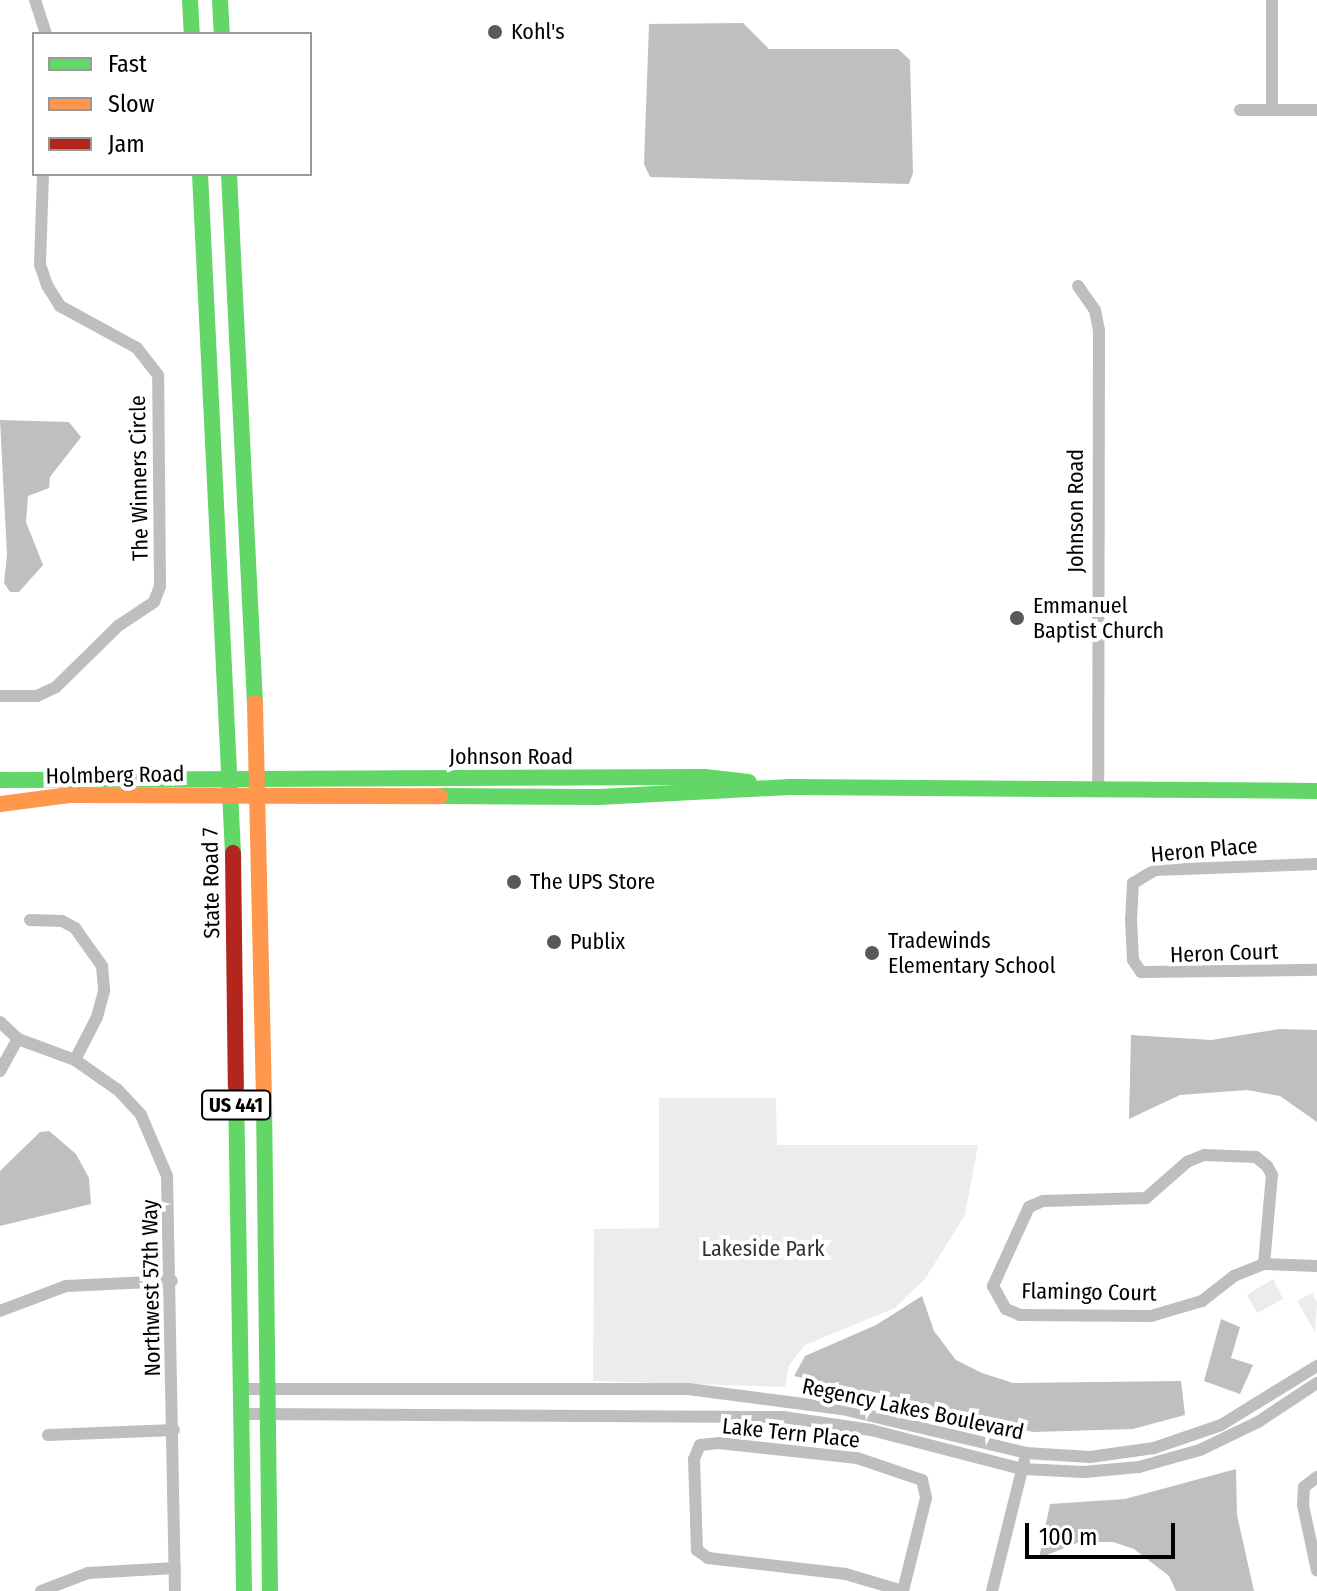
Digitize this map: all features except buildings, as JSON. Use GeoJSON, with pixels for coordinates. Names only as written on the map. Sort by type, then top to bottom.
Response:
{"type":"FeatureCollection","features":[{"type":"Feature","properties":{"kind":"main road"},"geometry":{"type":"LineString","coordinates":[[190,0],[192,32]]}},
{"type":"Feature","properties":{"kind":"main road"},"geometry":{"type":"LineString","coordinates":[[220,0],[222,32]]}},
{"type":"Feature","properties":{"kind":"main road","name":"State Road 7"},"geometry":{"type":"LineString","coordinates":[[200,176],[231,796],[244,1591]]}},
{"type":"Feature","properties":{"kind":"main road","name":"US 441"},"geometry":{"type":"LineString","coordinates":[[229,176],[260,797],[270,1591]]}},
{"type":"Feature","properties":{"kind":"main road"},"geometry":{"type":"LineString","coordinates":[[205,250],[216,274],[236,295]]}},
{"type":"Feature","properties":{"kind":"main road"},"geometry":{"type":"LineString","coordinates":[[209,328],[222,334],[239,363]]}},
{"type":"Feature","properties":{"kind":"main road"},"geometry":{"type":"LineString","coordinates":[[626,796],[636,789],[693,785],[705,777]]}},
{"type":"Feature","properties":{"kind":"main road","name":"Johnson Road"},"geometry":{"type":"LineString","coordinates":[[230,778],[705,777],[790,787]]}},
{"type":"Feature","properties":{"kind":"main road","name":"Holmberg Road"},"geometry":{"type":"LineString","coordinates":[[0,780],[230,778]]}},
{"type":"Feature","properties":{"kind":"main road","name":"Johnson Road"},"geometry":{"type":"LineString","coordinates":[[231,796],[626,796],[790,787],[1317,791]]}},
{"type":"Feature","properties":{"kind":"main road","name":"Holmberg Road"},"geometry":{"type":"LineString","coordinates":[[0,804],[69,795],[231,796]]}},
{"type":"Feature","properties":{"kind":"street"},"geometry":{"type":"LineString","coordinates":[[35,0],[45,32]]}},
{"type":"Feature","properties":{"kind":"street"},"geometry":{"type":"LineString","coordinates":[[1272,0],[1272,110]]}},
{"type":"Feature","properties":{"kind":"street"},"geometry":{"type":"LineString","coordinates":[[1240,110],[1317,110]]}},
{"type":"Feature","properties":{"kind":"street","name":"The Winners Circle"},"geometry":{"type":"LineString","coordinates":[[0,696],[37,696],[56,687],[118,626],[154,602],[160,586],[158,375],[137,348],[60,306],[47,285],[40,265],[43,176]]}},
{"type":"Feature","properties":{"kind":"street","name":"Johnson Road"},"geometry":{"type":"LineString","coordinates":[[1078,286],[1095,310],[1099,330],[1098,791]]}},
{"type":"Feature","properties":{"kind":"street","name":"Heron Place"},"geometry":{"type":"LineString","coordinates":[[1131,919],[1133,883],[1155,870],[1317,864]]}},
{"type":"Feature","properties":{"kind":"street","name":"Heron Court"},"geometry":{"type":"LineString","coordinates":[[1131,919],[1133,960],[1141,972],[1317,970]]}},
{"type":"Feature","properties":{"kind":"street"},"geometry":{"type":"LineString","coordinates":[[30,920],[62,921],[75,928],[102,966],[104,991],[97,1017],[75,1060]]}},
{"type":"Feature","properties":{"kind":"street","name":"Northwest 57th Way"},"geometry":{"type":"LineString","coordinates":[[0,1022],[18,1039],[75,1060],[118,1090],[157,1143],[171,1206],[175,1591]]}},
{"type":"Feature","properties":{"kind":"street"},"geometry":{"type":"LineString","coordinates":[[0,1071],[18,1039]]}},
{"type":"Feature","properties":{"kind":"street","name":"Flamingo Court"},"geometry":{"type":"LineString","coordinates":[[1264,1264],[1272,1175],[1256,1157],[1204,1155],[1187,1162],[1146,1198],[1043,1201],[1029,1207],[993,1286],[997,1298],[1020,1315],[1151,1316],[1202,1301],[1234,1276],[1264,1264],[1317,1266]]}},
{"type":"Feature","properties":{"kind":"street"},"geometry":{"type":"LineString","coordinates":[[0,1311],[66,1286],[172,1281]]}},
{"type":"Feature","properties":{"kind":"street","name":"Regency Lakes Boulevard"},"geometry":{"type":"LineString","coordinates":[[241,1389],[688,1389],[842,1409],[1026,1453],[1121,1455],[1185,1439],[1221,1425],[1317,1366]]}},
{"type":"Feature","properties":{"kind":"street","name":"Regency Lakes Boulevard"},"geometry":{"type":"LineString","coordinates":[[241,1414],[783,1417],[871,1430],[1022,1469],[1084,1472],[1171,1460],[1237,1433],[1317,1383]]}},
{"type":"Feature","properties":{"kind":"street"},"geometry":{"type":"LineString","coordinates":[[48,1435],[174,1430]]}},
{"type":"Feature","properties":{"kind":"street","name":"Lake Tern Place"},"geometry":{"type":"LineString","coordinates":[[700,1445],[808,1450],[857,1458],[922,1480],[926,1498],[903,1591],[846,1574],[708,1558],[697,1550],[694,1459],[700,1445]]}},
{"type":"Feature","properties":{"kind":"street"},"geometry":{"type":"LineString","coordinates":[[992,1591],[1026,1453]]}},
{"type":"Feature","properties":{"kind":"street"},"geometry":{"type":"LineString","coordinates":[[1317,1477],[1304,1487],[1317,1571]]}},
{"type":"Feature","properties":{"kind":"street"},"geometry":{"type":"LineString","coordinates":[[41,1591],[88,1573],[175,1568]]}},
{"type":"Feature","properties":{"kind":"green space","name":"Lakeside Park"},"geometry":{"type":"Polygon","coordinates":[[[659,1098],[776,1098],[777,1145],[978,1145],[965,1215],[925,1279],[895,1308],[805,1345],[789,1365],[785,1387],[593,1381],[594,1229],[659,1228],[659,1098]]]}},
{"type":"Feature","properties":{"kind":"green space"},"geometry":{"type":"Polygon","coordinates":[[[1273,1279],[1283,1299],[1257,1313],[1247,1295],[1273,1279]]]}},
{"type":"Feature","properties":{"kind":"green space"},"geometry":{"type":"Polygon","coordinates":[[[1312,1293],[1317,1302],[1315,1332],[1297,1301],[1312,1293]]]}},
{"type":"Feature","properties":{"kind":"shaded area"},"geometry":{"type":"Polygon","coordinates":[[[743,23],[769,49],[898,49],[910,60],[913,173],[909,184],[650,177],[644,164],[649,24],[743,23]]]}},
{"type":"Feature","properties":{"kind":"shaded area"},"geometry":{"type":"Polygon","coordinates":[[[0,420],[69,422],[81,437],[50,477],[49,488],[28,496],[26,522],[43,565],[19,592],[10,592],[4,583],[7,555],[0,420]]]}},
{"type":"Feature","properties":{"kind":"shaded area"},"geometry":{"type":"Polygon","coordinates":[[[1280,1029],[1317,1030],[1317,1122],[1280,1096],[1247,1090],[1180,1095],[1129,1119],[1131,1035],[1211,1040],[1280,1029]]]}},
{"type":"Feature","properties":{"kind":"shaded area"},"geometry":{"type":"Polygon","coordinates":[[[49,1131],[76,1154],[89,1178],[91,1204],[0,1226],[0,1171],[40,1132],[49,1131]]]}},
{"type":"Feature","properties":{"kind":"shaded area"},"geometry":{"type":"Polygon","coordinates":[[[922,1296],[934,1331],[956,1360],[982,1373],[1013,1383],[1181,1381],[1185,1415],[1133,1429],[1033,1432],[794,1376],[805,1356],[876,1325],[922,1296]]]}},
{"type":"Feature","properties":{"kind":"shaded area"},"geometry":{"type":"Polygon","coordinates":[[[1221,1319],[1240,1327],[1231,1358],[1253,1365],[1240,1394],[1204,1381],[1221,1319]]]}},
{"type":"Feature","properties":{"kind":"shaded area"},"geometry":{"type":"Polygon","coordinates":[[[1236,1469],[1237,1515],[1254,1591],[1176,1591],[1169,1576],[1134,1549],[1113,1542],[1080,1542],[1039,1558],[1050,1504],[1125,1499],[1236,1469]]]}},
{"type":"Feature","properties":{"kind":"traffic: fast"},"geometry":{"type":"LineString","coordinates":[[190,0],[192,32]]}},
{"type":"Feature","properties":{"kind":"traffic: fast"},"geometry":{"type":"LineString","coordinates":[[220,0],[222,32]]}},
{"type":"Feature","properties":{"kind":"traffic: fast"},"geometry":{"type":"LineString","coordinates":[[200,176],[233,853]]}},
{"type":"Feature","properties":{"kind":"traffic: fast"},"geometry":{"type":"LineString","coordinates":[[229,176],[255,703]]}},
{"type":"Feature","properties":{"kind":"traffic: fast"},"geometry":{"type":"LineString","coordinates":[[0,780],[705,777],[749,782]]}},
{"type":"Feature","properties":{"kind":"traffic: fast"},"geometry":{"type":"LineString","coordinates":[[440,796],[599,797],[790,787],[1317,791]]}},
{"type":"Feature","properties":{"kind":"traffic: fast"},"geometry":{"type":"LineString","coordinates":[[236,1086],[244,1591]]}},
{"type":"Feature","properties":{"kind":"traffic: fast"},"geometry":{"type":"LineString","coordinates":[[264,1102],[270,1591]]}},
{"type":"Feature","properties":{"kind":"traffic: slow"},"geometry":{"type":"LineString","coordinates":[[255,703],[264,1102]]}},
{"type":"Feature","properties":{"kind":"traffic: slow"},"geometry":{"type":"LineString","coordinates":[[0,804],[69,795],[440,796]]}},
{"type":"Feature","properties":{"kind":"traffic: jam"},"geometry":{"type":"LineString","coordinates":[[233,853],[236,1086]]}},
{"type":"Feature","properties":{"kind":"place","name":"Kohl's"},"geometry":{"type":"Point","coordinates":[495,32]}},
{"type":"Feature","properties":{"kind":"place","name":"Emmanuel Baptist Church"},"geometry":{"type":"Point","coordinates":[1017,618]}},
{"type":"Feature","properties":{"kind":"place","name":"The UPS Store"},"geometry":{"type":"Point","coordinates":[514,882]}},
{"type":"Feature","properties":{"kind":"place","name":"Publix"},"geometry":{"type":"Point","coordinates":[554,942]}},
{"type":"Feature","properties":{"kind":"place","name":"Tradewinds Elementary School"},"geometry":{"type":"Point","coordinates":[872,953]}}]}
